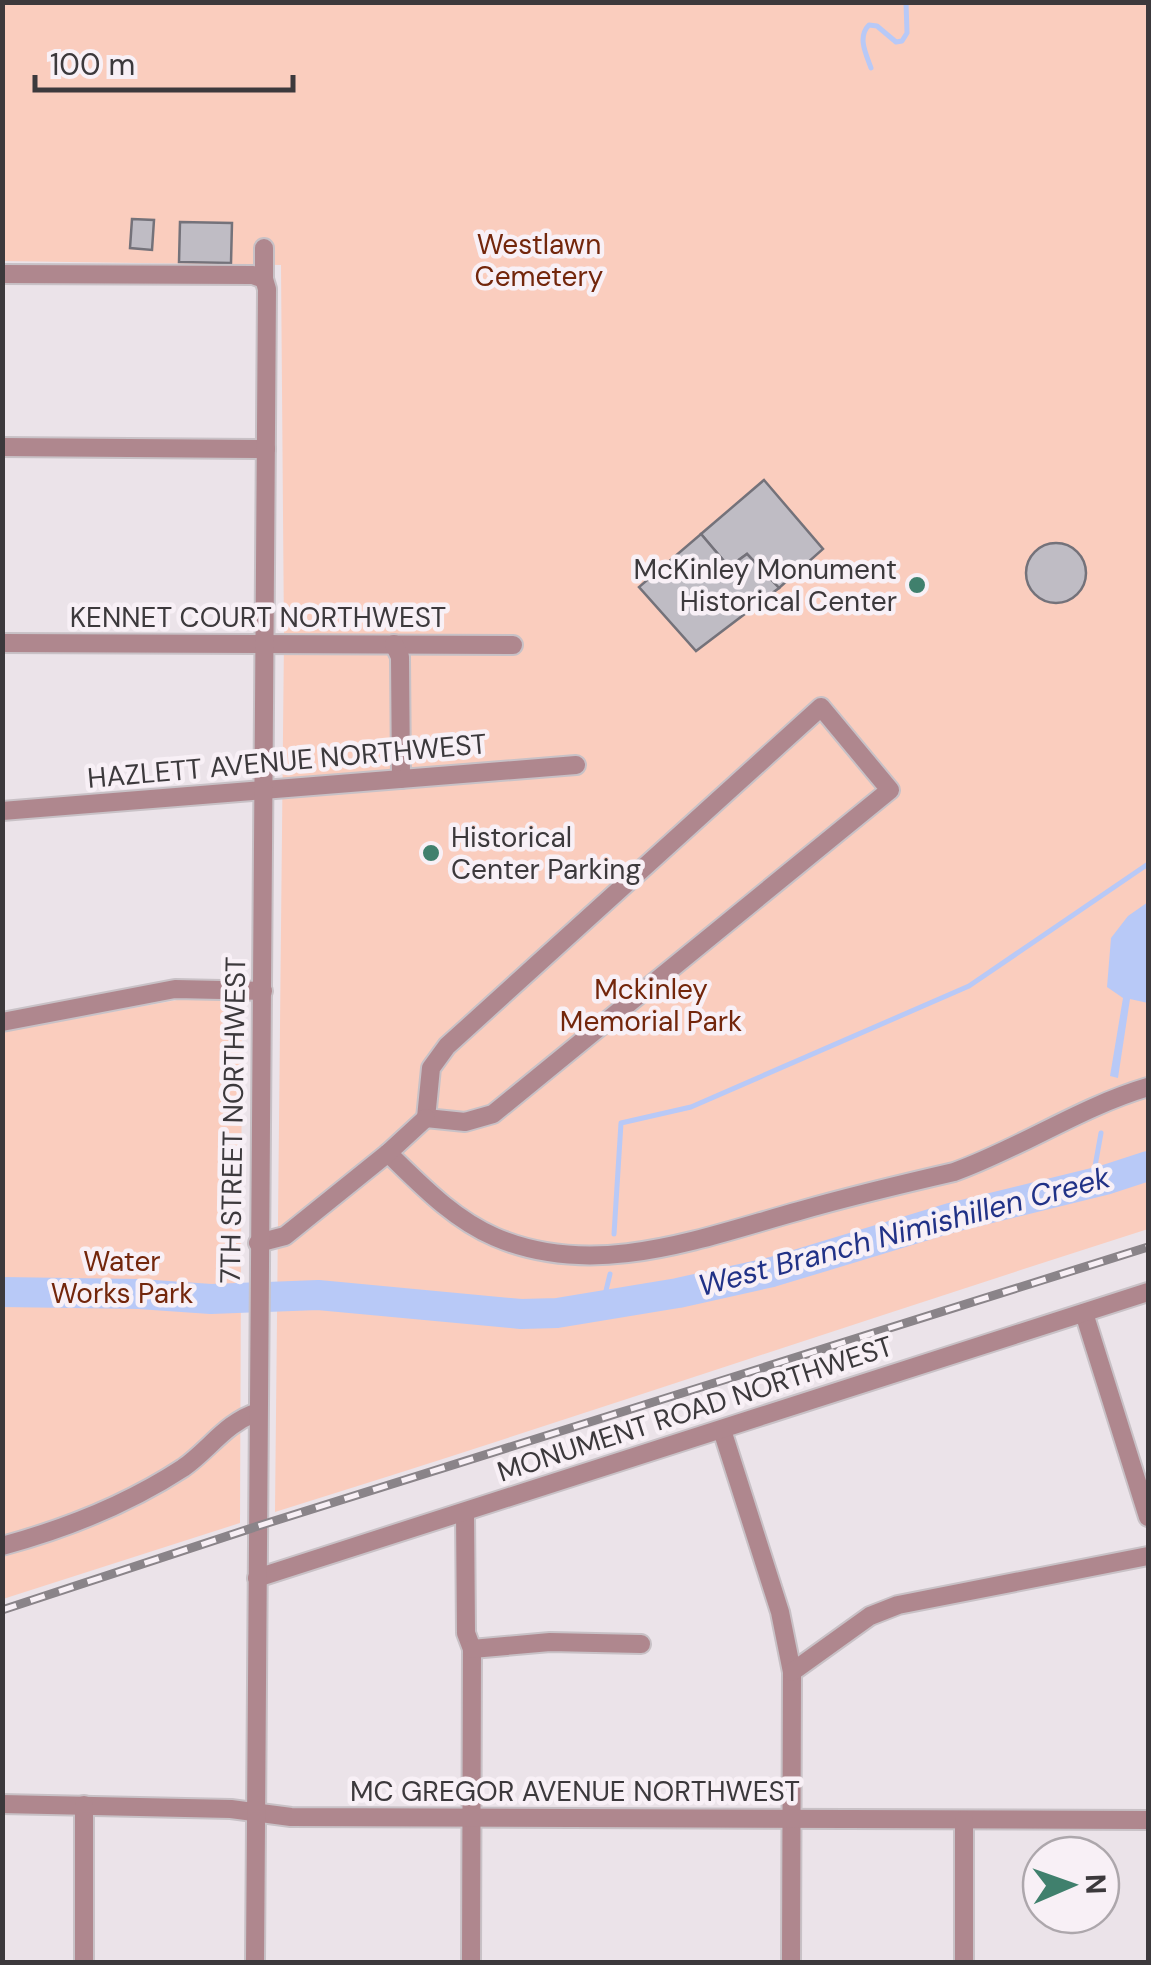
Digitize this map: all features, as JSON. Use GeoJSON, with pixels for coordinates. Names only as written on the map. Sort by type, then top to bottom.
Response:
{"type":"FeatureCollection","features":[{"type":"Feature","properties":{"kind":"street"},"geometry":{"type":"LineString","coordinates":[[2,274],[254,275],[264,279],[264,248]]}},
{"type":"Feature","properties":{"kind":"street","name":"7TH STREET NORTHWEST"},"geometry":{"type":"LineString","coordinates":[[255,1962],[267,289],[264,279]]}},
{"type":"Feature","properties":{"kind":"street"},"geometry":{"type":"LineString","coordinates":[[2,447],[266,449]]}},
{"type":"Feature","properties":{"kind":"street","name":"KENNET COURT NORTHWEST"},"geometry":{"type":"LineString","coordinates":[[2,643],[513,645]]}},
{"type":"Feature","properties":{"kind":"street"},"geometry":{"type":"LineString","coordinates":[[394,644],[400,657],[401,780]]}},
{"type":"Feature","properties":{"kind":"street"},"geometry":{"type":"LineString","coordinates":[[258,1250],[285,1236],[426,1118],[431,1068],[447,1046],[821,707],[890,790],[493,1114],[465,1122],[426,1118]]}},
{"type":"Feature","properties":{"kind":"street","name":"HAZLETT AVENUE NORTHWEST"},"geometry":{"type":"LineString","coordinates":[[2,811],[576,765]]}},
{"type":"Feature","properties":{"kind":"street"},"geometry":{"type":"LineString","coordinates":[[2,1022],[175,989],[263,991]]}},
{"type":"Feature","properties":{"kind":"street"},"geometry":{"type":"LineString","coordinates":[[388,1153],[452,1212],[494,1237],[546,1252],[603,1256],[680,1244],[954,1172],[987,1160],[1094,1106],[1148,1087]]}},
{"type":"Feature","properties":{"kind":"street","name":"MONUMENT ROAD NORTHWEST"},"geometry":{"type":"LineString","coordinates":[[257,1578],[1148,1292]]}},
{"type":"Feature","properties":{"kind":"street"},"geometry":{"type":"LineString","coordinates":[[1084,1313],[1148,1518]]}},
{"type":"Feature","properties":{"kind":"street"},"geometry":{"type":"LineString","coordinates":[[2,1546],[66,1526],[152,1487],[188,1465],[243,1416],[258,1412]]}},
{"type":"Feature","properties":{"kind":"street"},"geometry":{"type":"LineString","coordinates":[[722,1430],[780,1612],[792,1672],[791,1962]]}},
{"type":"Feature","properties":{"kind":"street"},"geometry":{"type":"LineString","coordinates":[[465,1512],[466,1631],[472,1649],[471,1962]]}},
{"type":"Feature","properties":{"kind":"street"},"geometry":{"type":"LineString","coordinates":[[792,1672],[854,1626],[898,1605],[1148,1556]]}},
{"type":"Feature","properties":{"kind":"street"},"geometry":{"type":"LineString","coordinates":[[472,1649],[550,1642],[640,1644]]}},
{"type":"Feature","properties":{"kind":"street","name":"MC GREGOR AVENUE NORTHWEST"},"geometry":{"type":"LineString","coordinates":[[2,1804],[231,1809],[292,1817],[1148,1820]]}},
{"type":"Feature","properties":{"kind":"street"},"geometry":{"type":"LineString","coordinates":[[84,1806],[84,1962]]}},
{"type":"Feature","properties":{"kind":"street"},"geometry":{"type":"LineString","coordinates":[[964,1820],[964,1962]]}},
{"type":"Feature","properties":{"kind":"green space","name":"Mckinley Memorial Park"},"geometry":{"type":"Polygon","coordinates":[[[3,3],[1148,3],[1148,1229],[275,1512],[284,638],[281,265],[3,261],[3,3]]]}},
{"type":"Feature","properties":{"kind":"green space","name":"Water Works Park"},"geometry":{"type":"Polygon","coordinates":[[[242,999],[240,1523],[3,1599],[3,1032],[177,1000],[242,999]]]}},
{"type":"Feature","properties":{"kind":"water"},"geometry":{"type":"Polygon","coordinates":[[[1148,902],[1148,1003],[1130,999],[1118,1078],[1110,1076],[1123,998],[1107,987],[1111,938],[1128,916],[1148,902]]]}},
{"type":"Feature","properties":{"kind":"building"},"geometry":{"type":"Polygon","coordinates":[[[132,219],[154,220],[152,250],[130,248],[132,219]]]}},
{"type":"Feature","properties":{"kind":"building"},"geometry":{"type":"Polygon","coordinates":[[[180,222],[232,223],[231,263],[179,262],[180,222]]]}},
{"type":"Feature","properties":{"kind":"building"},"geometry":{"type":"Polygon","coordinates":[[[764,480],[823,549],[779,588],[747,554],[729,567],[701,534],[764,480]]]}},
{"type":"Feature","properties":{"kind":"building"},"geometry":{"type":"Polygon","coordinates":[[[701,534],[729,567],[747,554],[779,588],[696,651],[639,587],[701,534]]]}},
{"type":"Feature","properties":{"kind":"building"},"geometry":{"type":"Polygon","coordinates":[[[1056,543],[1077,552],[1086,573],[1077,594],[1056,603],[1035,594],[1026,573],[1035,552],[1056,543]]]}},
{"type":"Feature","properties":{"kind":"waterway"},"geometry":{"type":"LineString","coordinates":[[871,68],[864,46],[865,30],[869,25],[877,26],[896,42],[902,41],[907,33],[906,2]]}},
{"type":"Feature","properties":{"kind":"waterway"},"geometry":{"type":"LineString","coordinates":[[614,1234],[621,1123],[691,1107],[969,986],[1148,864]]}},
{"type":"Feature","properties":{"kind":"waterway"},"geometry":{"type":"LineString","coordinates":[[1092,1183],[1101,1133]]}},
{"type":"Feature","properties":{"kind":"waterway","name":"West Branch Nimishillen Creek"},"geometry":{"type":"LineString","coordinates":[[2,1292],[211,1299],[318,1295],[521,1314],[557,1313],[678,1293],[772,1272],[950,1218],[1148,1166]]}},
{"type":"Feature","properties":{"kind":"waterway"},"geometry":{"type":"LineString","coordinates":[[602,1307],[610,1274]]}},
{"type":"Feature","properties":{"kind":"railway"},"geometry":{"type":"LineString","coordinates":[[2,1610],[1148,1247]]}},
{"type":"Feature","properties":{"kind":"place","name":"McKinley Monument Historical Center"},"geometry":{"type":"Point","coordinates":[917,585]}},
{"type":"Feature","properties":{"kind":"place","name":"Historical Center Parking"},"geometry":{"type":"Point","coordinates":[431,853]}},
{"type":"Feature","properties":{"kind":"park label","name":"Westlawn Cemetery"},"geometry":{"type":"Point","coordinates":[539,260]}}]}
